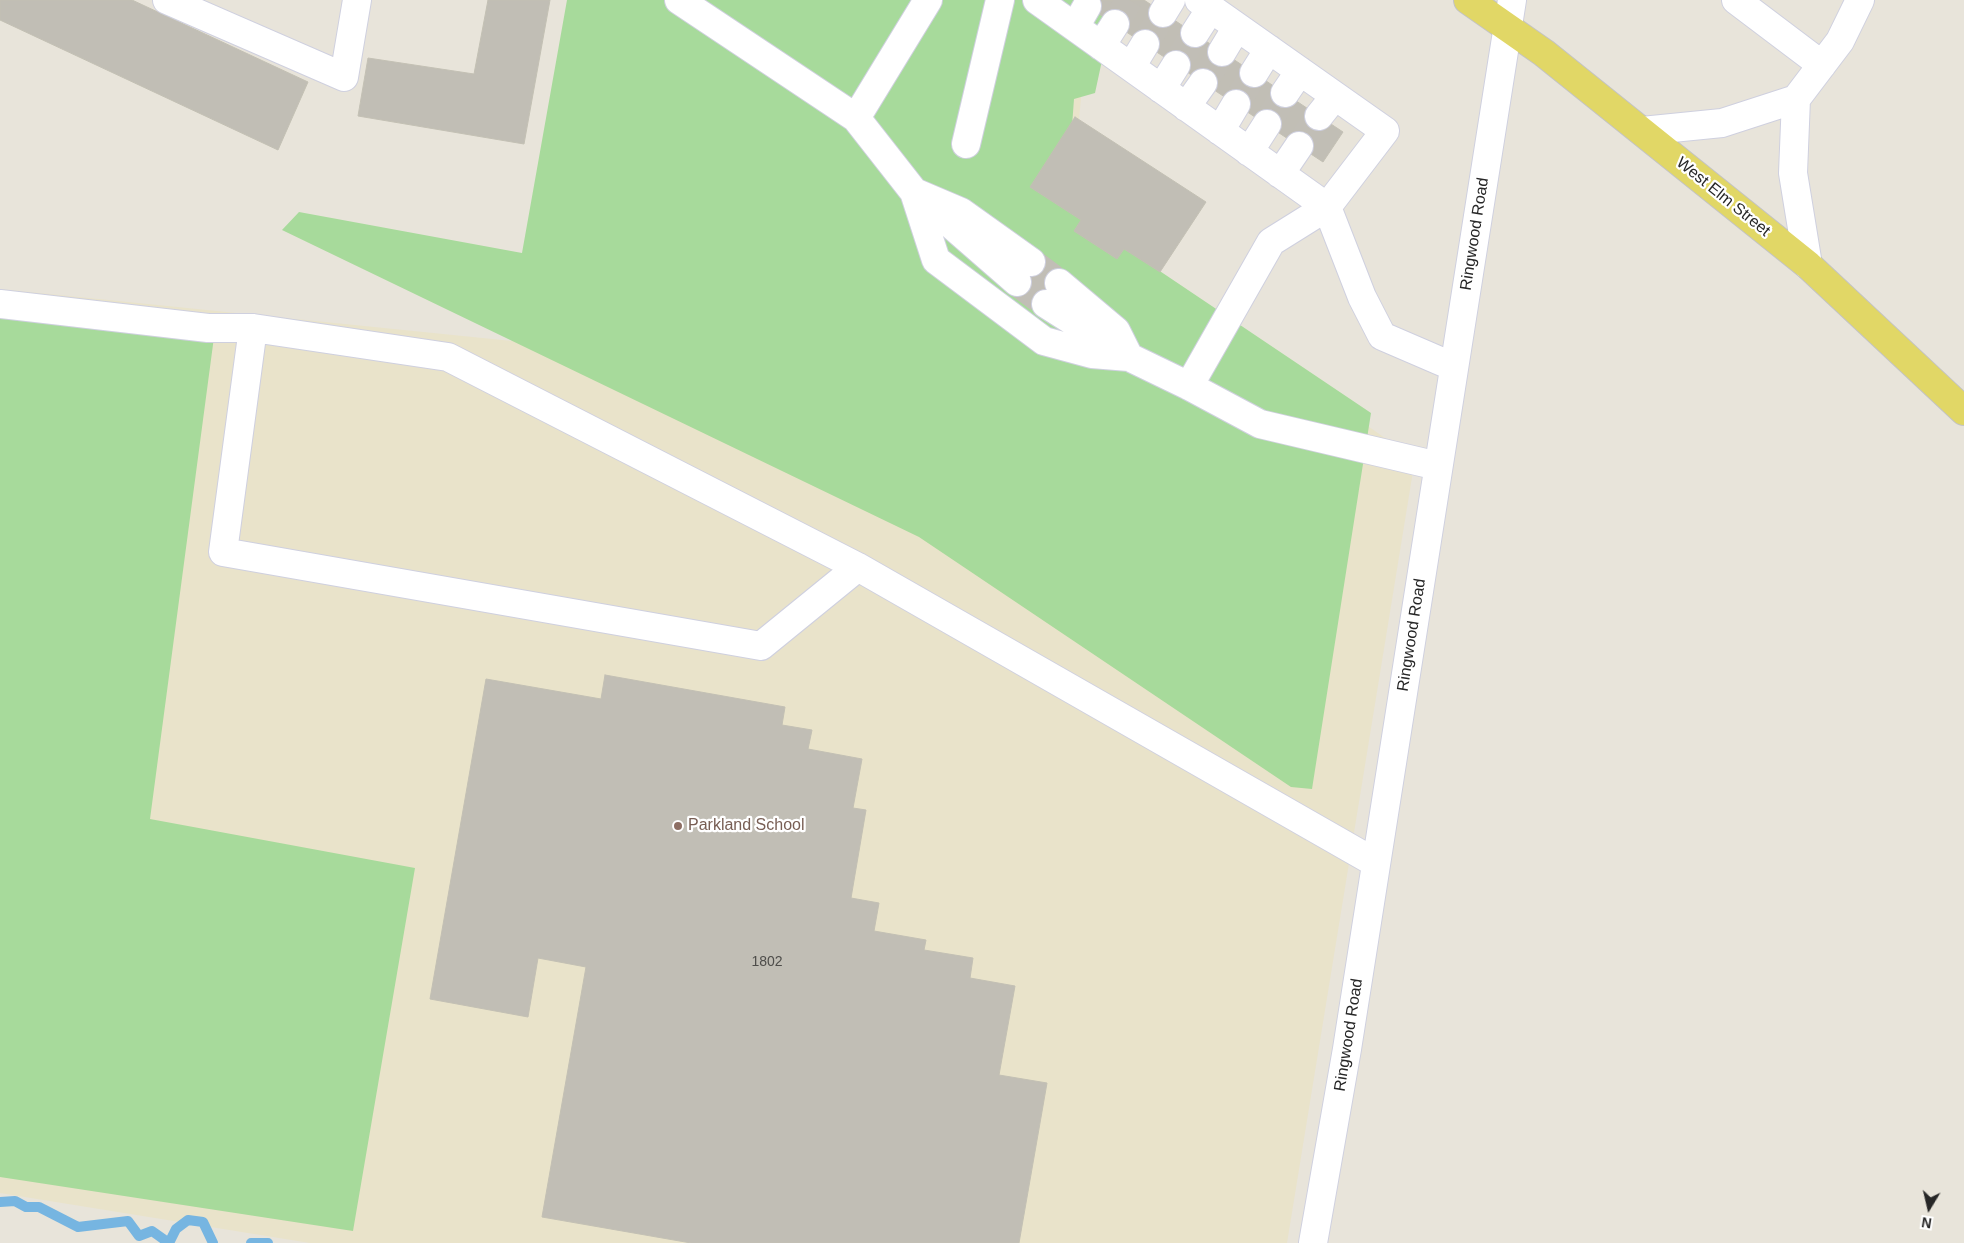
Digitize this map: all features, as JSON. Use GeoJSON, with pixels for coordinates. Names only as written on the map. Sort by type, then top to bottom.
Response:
{"type":"FeatureCollection","features":[{"type":"Feature","properties":{"kind":"main road","name":"West Elm Street"},"geometry":{"type":"LineString","coordinates":[[1468,0],[1509,13],[1544,52],[1808,265],[1964,411]]}},
{"type":"Feature","properties":{"kind":"street"},"geometry":{"type":"LineString","coordinates":[[167,0],[344,77],[357,0]]}},
{"type":"Feature","properties":{"kind":"street"},"geometry":{"type":"LineString","coordinates":[[679,0],[856,118],[914,192],[936,260],[1044,341],[1092,354],[1129,357]]}},
{"type":"Feature","properties":{"kind":"street"},"geometry":{"type":"LineString","coordinates":[[856,118],[928,0]]}},
{"type":"Feature","properties":{"kind":"street"},"geometry":{"type":"LineString","coordinates":[[966,144],[1000,0]]}},
{"type":"Feature","properties":{"kind":"street"},"geometry":{"type":"LineString","coordinates":[[1036,0],[1081,16],[1108,35],[1131,67],[1327,207],[1362,298],[1382,336],[1454,367]]}},
{"type":"Feature","properties":{"kind":"street"},"geometry":{"type":"LineString","coordinates":[[1736,0],[1822,65]]}},
{"type":"Feature","properties":{"kind":"street"},"geometry":{"type":"LineString","coordinates":[[1642,132],[1722,122],[1796,98],[1840,41],[1860,0]]}},
{"type":"Feature","properties":{"kind":"street"},"geometry":{"type":"LineString","coordinates":[[1189,386],[1271,242],[1327,207],[1385,132],[1327,106],[1293,82],[1269,49],[1205,4],[1195,34]]}},
{"type":"Feature","properties":{"kind":"street","name":"Ringwood Road"},"geometry":{"type":"LineString","coordinates":[[1313,1243],[1348,1039],[1509,13]]}},
{"type":"Feature","properties":{"kind":"street"},"geometry":{"type":"LineString","coordinates":[[1222,52],[1238,27]]}},
{"type":"Feature","properties":{"kind":"street"},"geometry":{"type":"LineString","coordinates":[[1131,67],[1145,44]]}},
{"type":"Feature","properties":{"kind":"street"},"geometry":{"type":"LineString","coordinates":[[1254,73],[1269,49]]}},
{"type":"Feature","properties":{"kind":"street"},"geometry":{"type":"LineString","coordinates":[[1161,89],[1176,65]]}},
{"type":"Feature","properties":{"kind":"street"},"geometry":{"type":"LineString","coordinates":[[1186,107],[1203,82]]}},
{"type":"Feature","properties":{"kind":"street"},"geometry":{"type":"LineString","coordinates":[[1796,98],[1793,173],[1808,265]]}},
{"type":"Feature","properties":{"kind":"street"},"geometry":{"type":"LineString","coordinates":[[1220,131],[1236,104]]}},
{"type":"Feature","properties":{"kind":"street"},"geometry":{"type":"LineString","coordinates":[[1249,152],[1267,124]]}},
{"type":"Feature","properties":{"kind":"street"},"geometry":{"type":"LineString","coordinates":[[1280,174],[1299,146]]}},
{"type":"Feature","properties":{"kind":"street"},"geometry":{"type":"LineString","coordinates":[[914,192],[961,212],[1024,272]]}},
{"type":"Feature","properties":{"kind":"street"},"geometry":{"type":"LineString","coordinates":[[1052,294],[1129,357],[1189,386],[1260,424],[1438,466]]}},
{"type":"Feature","properties":{"kind":"street"},"geometry":{"type":"LineString","coordinates":[[0,304],[208,328],[254,328],[448,357],[858,567],[1376,863]]}},
{"type":"Feature","properties":{"kind":"street"},"geometry":{"type":"LineString","coordinates":[[254,328],[223,552],[761,646],[858,567]]}},
{"type":"Feature","properties":{"kind":"shaded area","name":"Parkland School"},"geometry":{"type":"Polygon","coordinates":[[[576,0],[1090,0],[1070,218],[1415,459],[1287,1243],[310,1243],[0,1193],[0,289],[512,341],[576,0]]]}},
{"type":"Feature","properties":{"kind":"green space"},"geometry":{"type":"Polygon","coordinates":[[[567,0],[1108,0],[1112,14],[1095,93],[1074,99],[1066,208],[1371,413],[1312,789],[1291,787],[919,537],[282,230],[299,212],[522,253],[567,0]]]}},
{"type":"Feature","properties":{"kind":"green space"},"geometry":{"type":"Polygon","coordinates":[[[0,314],[214,337],[150,819],[415,868],[353,1231],[0,1177],[0,314]]]}},
{"type":"Feature","properties":{"kind":"building"},"geometry":{"type":"Polygon","coordinates":[[[0,0],[132,0],[308,82],[278,150],[0,20],[0,0]]]}},
{"type":"Feature","properties":{"kind":"building"},"geometry":{"type":"Polygon","coordinates":[[[488,0],[550,0],[524,144],[358,116],[368,58],[474,74],[488,0]]]}},
{"type":"Feature","properties":{"kind":"building"},"geometry":{"type":"Polygon","coordinates":[[[1078,0],[1144,0],[1343,132],[1323,162],[1078,0]]]}},
{"type":"Feature","properties":{"kind":"building"},"geometry":{"type":"Polygon","coordinates":[[[1075,117],[1206,202],[1160,272],[1124,249],[1117,259],[1074,231],[1081,220],[1030,187],[1075,117]]]}},
{"type":"Feature","properties":{"kind":"building","name":"Parkland School"},"geometry":{"type":"Polygon","coordinates":[[[605,675],[785,707],[782,725],[812,730],[808,749],[862,759],[853,808],[866,810],[851,898],[879,903],[874,931],[926,940],[924,950],[973,958],[970,978],[1015,986],[999,1075],[1047,1083],[1019,1243],[691,1243],[542,1217],[586,967],[538,958],[528,1017],[430,999],[486,679],[601,699],[605,675]]]}},
{"type":"Feature","properties":{"kind":"waterway"},"geometry":{"type":"LineString","coordinates":[[0,1202],[15,1201],[26,1207],[39,1207],[78,1227],[128,1221],[139,1236],[152,1231],[169,1243],[176,1229],[188,1220],[203,1222],[213,1243]]}},
{"type":"Feature","properties":{"kind":"waterway"},"geometry":{"type":"LineString","coordinates":[[251,1243],[268,1243]]}},
{"type":"Feature","properties":{"kind":"tunnel"},"geometry":{"type":"LineString","coordinates":[[1115,24],[1129,0]]}},
{"type":"Feature","properties":{"kind":"tunnel"},"geometry":{"type":"LineString","coordinates":[[1145,44],[1163,13]]}},
{"type":"Feature","properties":{"kind":"tunnel"},"geometry":{"type":"LineString","coordinates":[[1176,65],[1195,33]]}},
{"type":"Feature","properties":{"kind":"tunnel"},"geometry":{"type":"LineString","coordinates":[[1203,83],[1222,52]]}},
{"type":"Feature","properties":{"kind":"tunnel"},"geometry":{"type":"LineString","coordinates":[[1236,104],[1254,73]]}},
{"type":"Feature","properties":{"kind":"tunnel"},"geometry":{"type":"LineString","coordinates":[[1267,124],[1285,93]]}},
{"type":"Feature","properties":{"kind":"tunnel"},"geometry":{"type":"LineString","coordinates":[[1299,146],[1319,116]]}},
{"type":"Feature","properties":{"kind":"tunnel"},"geometry":{"type":"LineString","coordinates":[[1031,262],[1059,283]]}},
{"type":"Feature","properties":{"kind":"tunnel"},"geometry":{"type":"LineString","coordinates":[[1017,282],[1046,304]]}},
{"type":"Feature","properties":{"kind":"place","name":"Parkland School"},"geometry":{"type":"Point","coordinates":[678,826]}}]}
